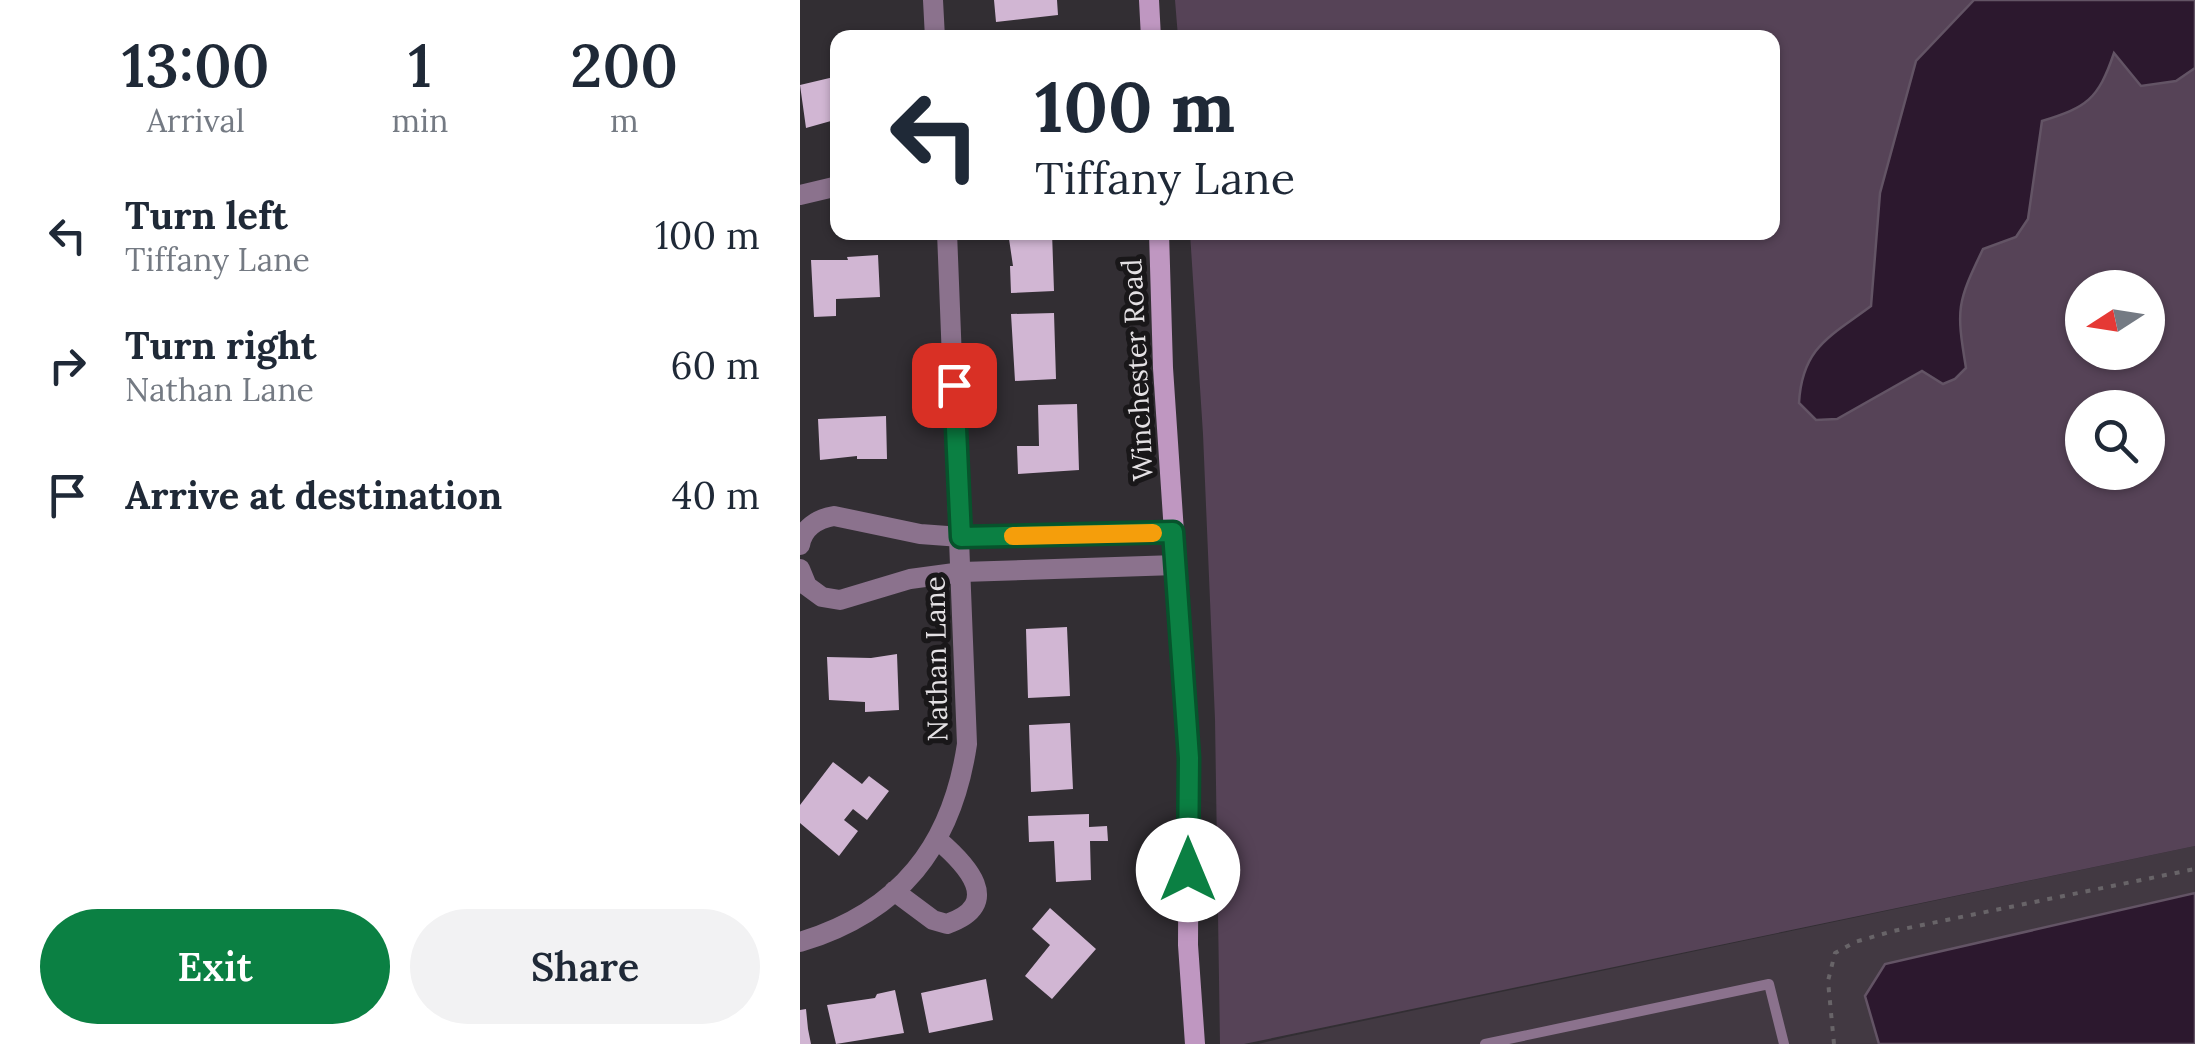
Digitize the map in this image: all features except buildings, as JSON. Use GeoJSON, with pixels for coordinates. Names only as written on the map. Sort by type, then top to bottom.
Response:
{"type":"FeatureCollection","features":[{"type":"Feature","properties":{"kind":"main road"},"geometry":{"type":"LineString","coordinates":[[1148,0],[1150,30]]}},
{"type":"Feature","properties":{"kind":"main road","name":"Winchester Road"},"geometry":{"type":"LineString","coordinates":[[1158,240],[1189,758],[1188,945],[1195,1044]]}},
{"type":"Feature","properties":{"kind":"street"},"geometry":{"type":"LineString","coordinates":[[933,0],[935,30]]}},
{"type":"Feature","properties":{"kind":"street"},"geometry":{"type":"LineString","coordinates":[[800,194],[830,188]]}},
{"type":"Feature","properties":{"kind":"street","name":"Nathan Lane"},"geometry":{"type":"LineString","coordinates":[[800,942],[832,933],[874,909],[894,892],[938,840],[954,805],[967,744],[947,240]]}},
{"type":"Feature","properties":{"kind":"street"},"geometry":{"type":"LineString","coordinates":[[800,545],[811,526],[821,518],[834,516],[920,534],[961,537],[1173,532]]}},
{"type":"Feature","properties":{"kind":"street"},"geometry":{"type":"LineString","coordinates":[[800,569],[807,586],[822,597],[840,600],[910,579],[962,572],[1176,566]]}},
{"type":"Feature","properties":{"kind":"street"},"geometry":{"type":"LineString","coordinates":[[894,892],[933,920],[947,924],[973,906],[977,888],[970,870],[938,840]]}},
{"type":"Feature","properties":{"kind":"lane"},"geometry":{"type":"LineString","coordinates":[[1485,1044],[1769,984],[1784,1044]]}},
{"type":"Feature","properties":{"kind":"path"},"geometry":{"type":"LineString","coordinates":[[1834,1044],[1828,981],[1835,953],[1854,942],[1978,912],[2195,869]]}},
{"type":"Feature","properties":{"kind":"shaded area"},"geometry":{"type":"Polygon","coordinates":[[[1175,0],[2195,0],[2195,846],[1244,1044],[1220,1044],[1215,719],[1190,240],[1780,240],[1780,30],[1177,30],[1175,0]]]}},
{"type":"Feature","properties":{"kind":"shaded area"},"geometry":{"type":"Polygon","coordinates":[[[1974,0],[2195,0],[2195,68],[2176,81],[2141,86],[2114,53],[2089,99],[2042,121],[2028,219],[2016,237],[1983,249],[1964,295],[1960,318],[1966,368],[1943,384],[1922,371],[1837,419],[1816,420],[1799,403],[1801,384],[1821,345],[1871,306],[1880,193],[1916,61],[1974,0]]]}},
{"type":"Feature","properties":{"kind":"shaded area"},"geometry":{"type":"Polygon","coordinates":[[[2195,846],[2195,1044],[1258,1044],[1287,1037],[2195,846]]]}},
{"type":"Feature","properties":{"kind":"shaded area"},"geometry":{"type":"Polygon","coordinates":[[[2195,893],[2195,1044],[1879,1044],[1865,996],[1885,964],[2195,893]]]}},
{"type":"Feature","properties":{"kind":"slow traffic"},"geometry":{"type":"LineString","coordinates":[[1013,536],[1153,533]]}},
{"type":"Feature","properties":{"kind":"route"},"geometry":{"type":"LineString","coordinates":[[954,385],[961,537],[1173,532],[1189,758],[1188,870]]}}]}
